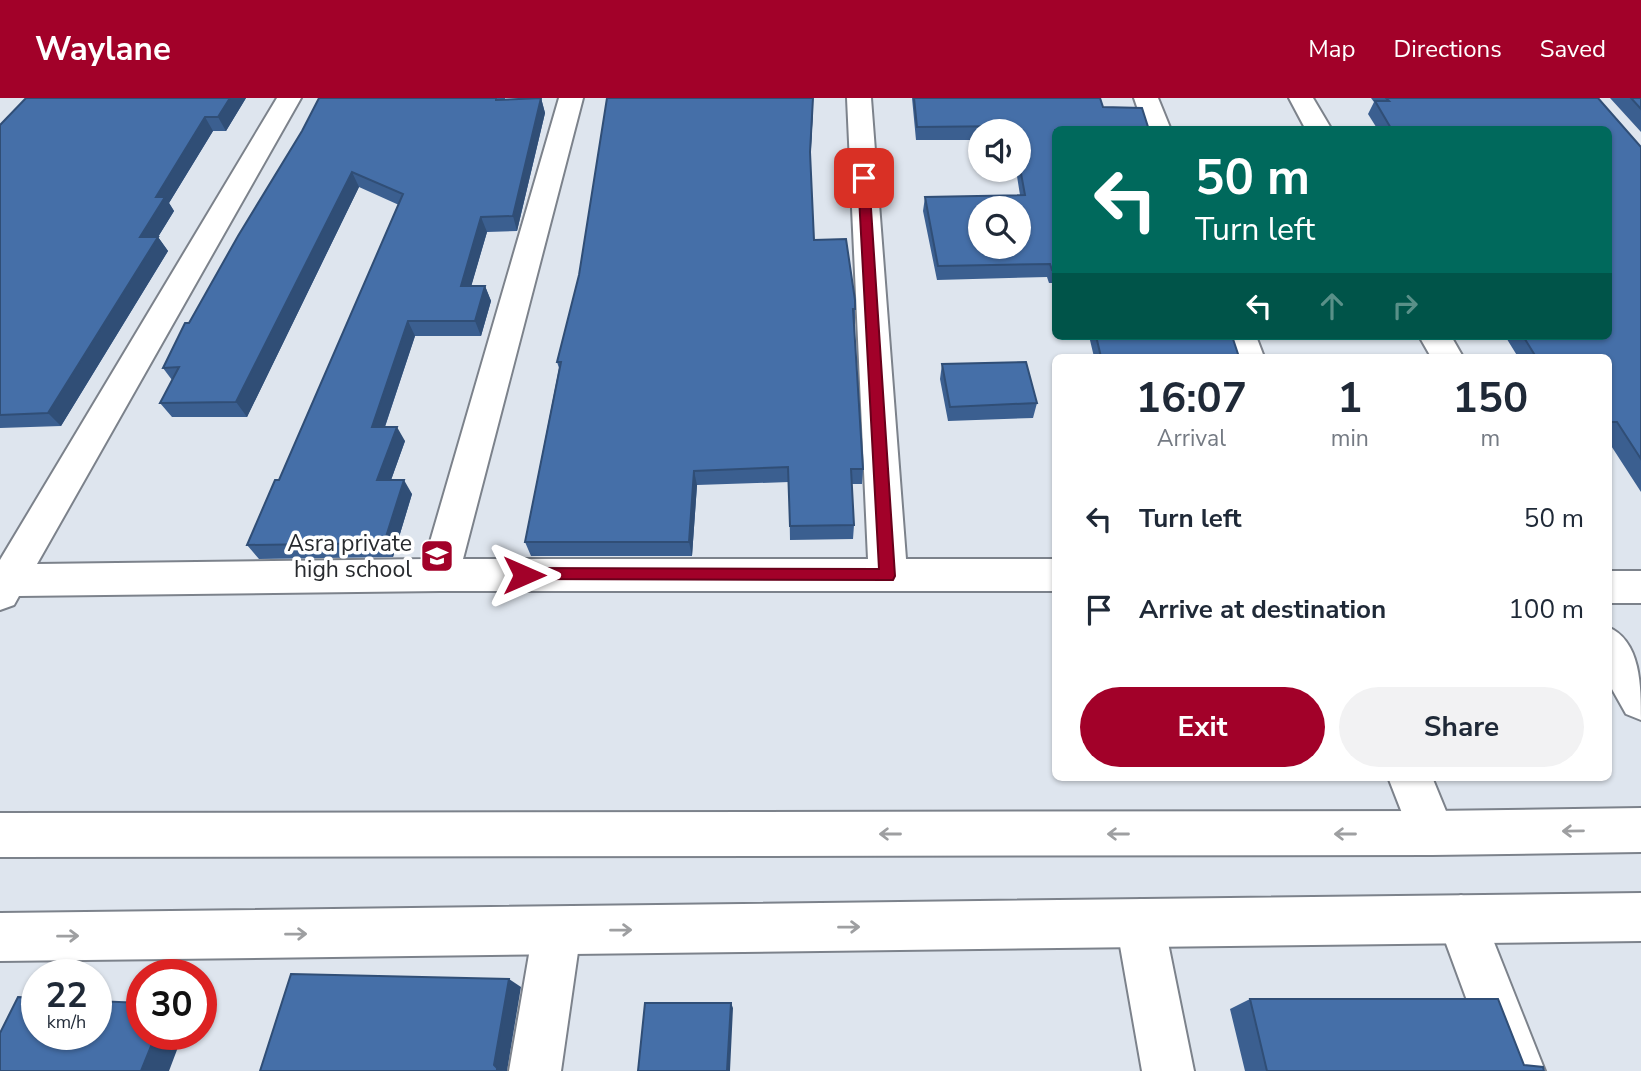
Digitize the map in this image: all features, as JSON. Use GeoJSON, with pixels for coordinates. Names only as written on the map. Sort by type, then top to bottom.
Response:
{"type":"FeatureCollection","features":[{"type":"Feature","properties":{"kind":"street"},"geometry":{"type":"LineString","coordinates":[[3,585],[289,98]]}},
{"type":"Feature","properties":{"kind":"street"},"geometry":{"type":"LineString","coordinates":[[440,575],[571,98]]}},
{"type":"Feature","properties":{"kind":"street"},"geometry":{"type":"LineString","coordinates":[[859,98],[887,576]]}},
{"type":"Feature","properties":{"kind":"street"},"geometry":{"type":"LineString","coordinates":[[1146,98],[1156,126]]}},
{"type":"Feature","properties":{"kind":"street"},"geometry":{"type":"LineString","coordinates":[[1301,98],[1317,126]]}},
{"type":"Feature","properties":{"kind":"street"},"geometry":{"type":"LineString","coordinates":[[3,585],[440,575],[1052,575]]}},
{"type":"Feature","properties":{"kind":"street"},"geometry":{"type":"LineString","coordinates":[[1612,587],[1641,587]]}},
{"type":"Feature","properties":{"kind":"street"},"geometry":{"type":"LineString","coordinates":[[1612,650],[1641,701]]}},
{"type":"Feature","properties":{"kind":"street"},"geometry":{"type":"LineString","coordinates":[[1412,781],[1432,834]]}},
{"type":"Feature","properties":{"kind":"street"},"geometry":{"type":"LineString","coordinates":[[0,835],[1432,834],[1641,830]]}},
{"type":"Feature","properties":{"kind":"street"},"geometry":{"type":"LineString","coordinates":[[0,937],[1641,917]]}},
{"type":"Feature","properties":{"kind":"street"},"geometry":{"type":"LineString","coordinates":[[1461,919],[1519,1071]]}},
{"type":"Feature","properties":{"kind":"street"},"geometry":{"type":"LineString","coordinates":[[1140,923],[1168,1071]]}},
{"type":"Feature","properties":{"kind":"street"},"geometry":{"type":"LineString","coordinates":[[536,1071],[557,930]]}},
{"type":"Feature","properties":{"kind":"building"},"geometry":{"type":"Polygon","coordinates":[[[26,98],[230,98],[218,117],[205,117],[156,197],[165,197],[140,237],[158,237],[48,413],[0,415],[0,125],[26,98]]]}},
{"type":"Feature","properties":{"kind":"building"},"geometry":{"type":"Polygon","coordinates":[[[319,98],[541,98],[513,216],[481,217],[461,286],[485,286],[475,321],[408,321],[372,427],[397,427],[377,480],[404,480],[384,543],[247,545],[275,480],[279,480],[403,194],[352,172],[236,402],[160,403],[179,367],[163,368],[185,323],[189,323],[319,98]]]}},
{"type":"Feature","properties":{"kind":"building"},"geometry":{"type":"Polygon","coordinates":[[[607,98],[813,98],[810,152],[814,240],[846,239],[855,300],[853,309],[863,469],[851,469],[854,525],[790,526],[788,467],[694,471],[689,542],[525,542],[561,362],[557,362],[579,275],[607,98]]]}},
{"type":"Feature","properties":{"kind":"building"},"geometry":{"type":"Polygon","coordinates":[[[914,98],[1100,98],[1103,107],[1142,108],[1148,126],[1052,126],[1052,270],[1050,264],[938,266],[925,197],[968,196],[968,259],[1031,259],[1031,196],[975,196],[1025,195],[1023,182],[1031,182],[1031,119],[968,119],[968,126],[917,127],[914,98]]]}},
{"type":"Feature","properties":{"kind":"building"},"geometry":{"type":"Polygon","coordinates":[[[1386,98],[1598,98],[1641,147],[1641,459],[1617,422],[1612,422],[1612,354],[1534,354],[1525,340],[1612,340],[1612,126],[1390,126],[1375,101],[1389,101],[1386,98]]]}},
{"type":"Feature","properties":{"kind":"building"},"geometry":{"type":"Polygon","coordinates":[[[1631,98],[1641,98],[1641,109],[1631,98]]]}},
{"type":"Feature","properties":{"kind":"building"},"geometry":{"type":"Polygon","coordinates":[[[1097,340],[1233,340],[1238,354],[1100,354],[1097,340]]]}},
{"type":"Feature","properties":{"kind":"building"},"geometry":{"type":"Polygon","coordinates":[[[1026,362],[1037,403],[950,407],[942,364],[1026,362]]]}},
{"type":"Feature","properties":{"kind":"building"},"geometry":{"type":"Polygon","coordinates":[[[291,974],[509,979],[494,1065],[497,1071],[260,1071],[291,974]]]}},
{"type":"Feature","properties":{"kind":"building"},"geometry":{"type":"Polygon","coordinates":[[[18,997],[21,997],[21,1050],[112,1050],[112,1002],[126,1002],[126,1050],[150,1050],[141,1071],[0,1071],[0,1033],[18,997]]]}},
{"type":"Feature","properties":{"kind":"building"},"geometry":{"type":"Polygon","coordinates":[[[1250,999],[1498,999],[1524,1065],[1543,1067],[1544,1071],[1267,1071],[1250,999]]]}},
{"type":"Feature","properties":{"kind":"building"},"geometry":{"type":"Polygon","coordinates":[[[645,1003],[731,1003],[727,1071],[638,1071],[645,1003]]]}},
{"type":"Feature","properties":{"kind":"place","name":"Asra private high school"},"geometry":{"type":"Point","coordinates":[437,556]}},
{"type":"Feature","properties":{"kind":"route"},"geometry":{"type":"LineString","coordinates":[[524,575],[887,576],[864,178]]}}]}
